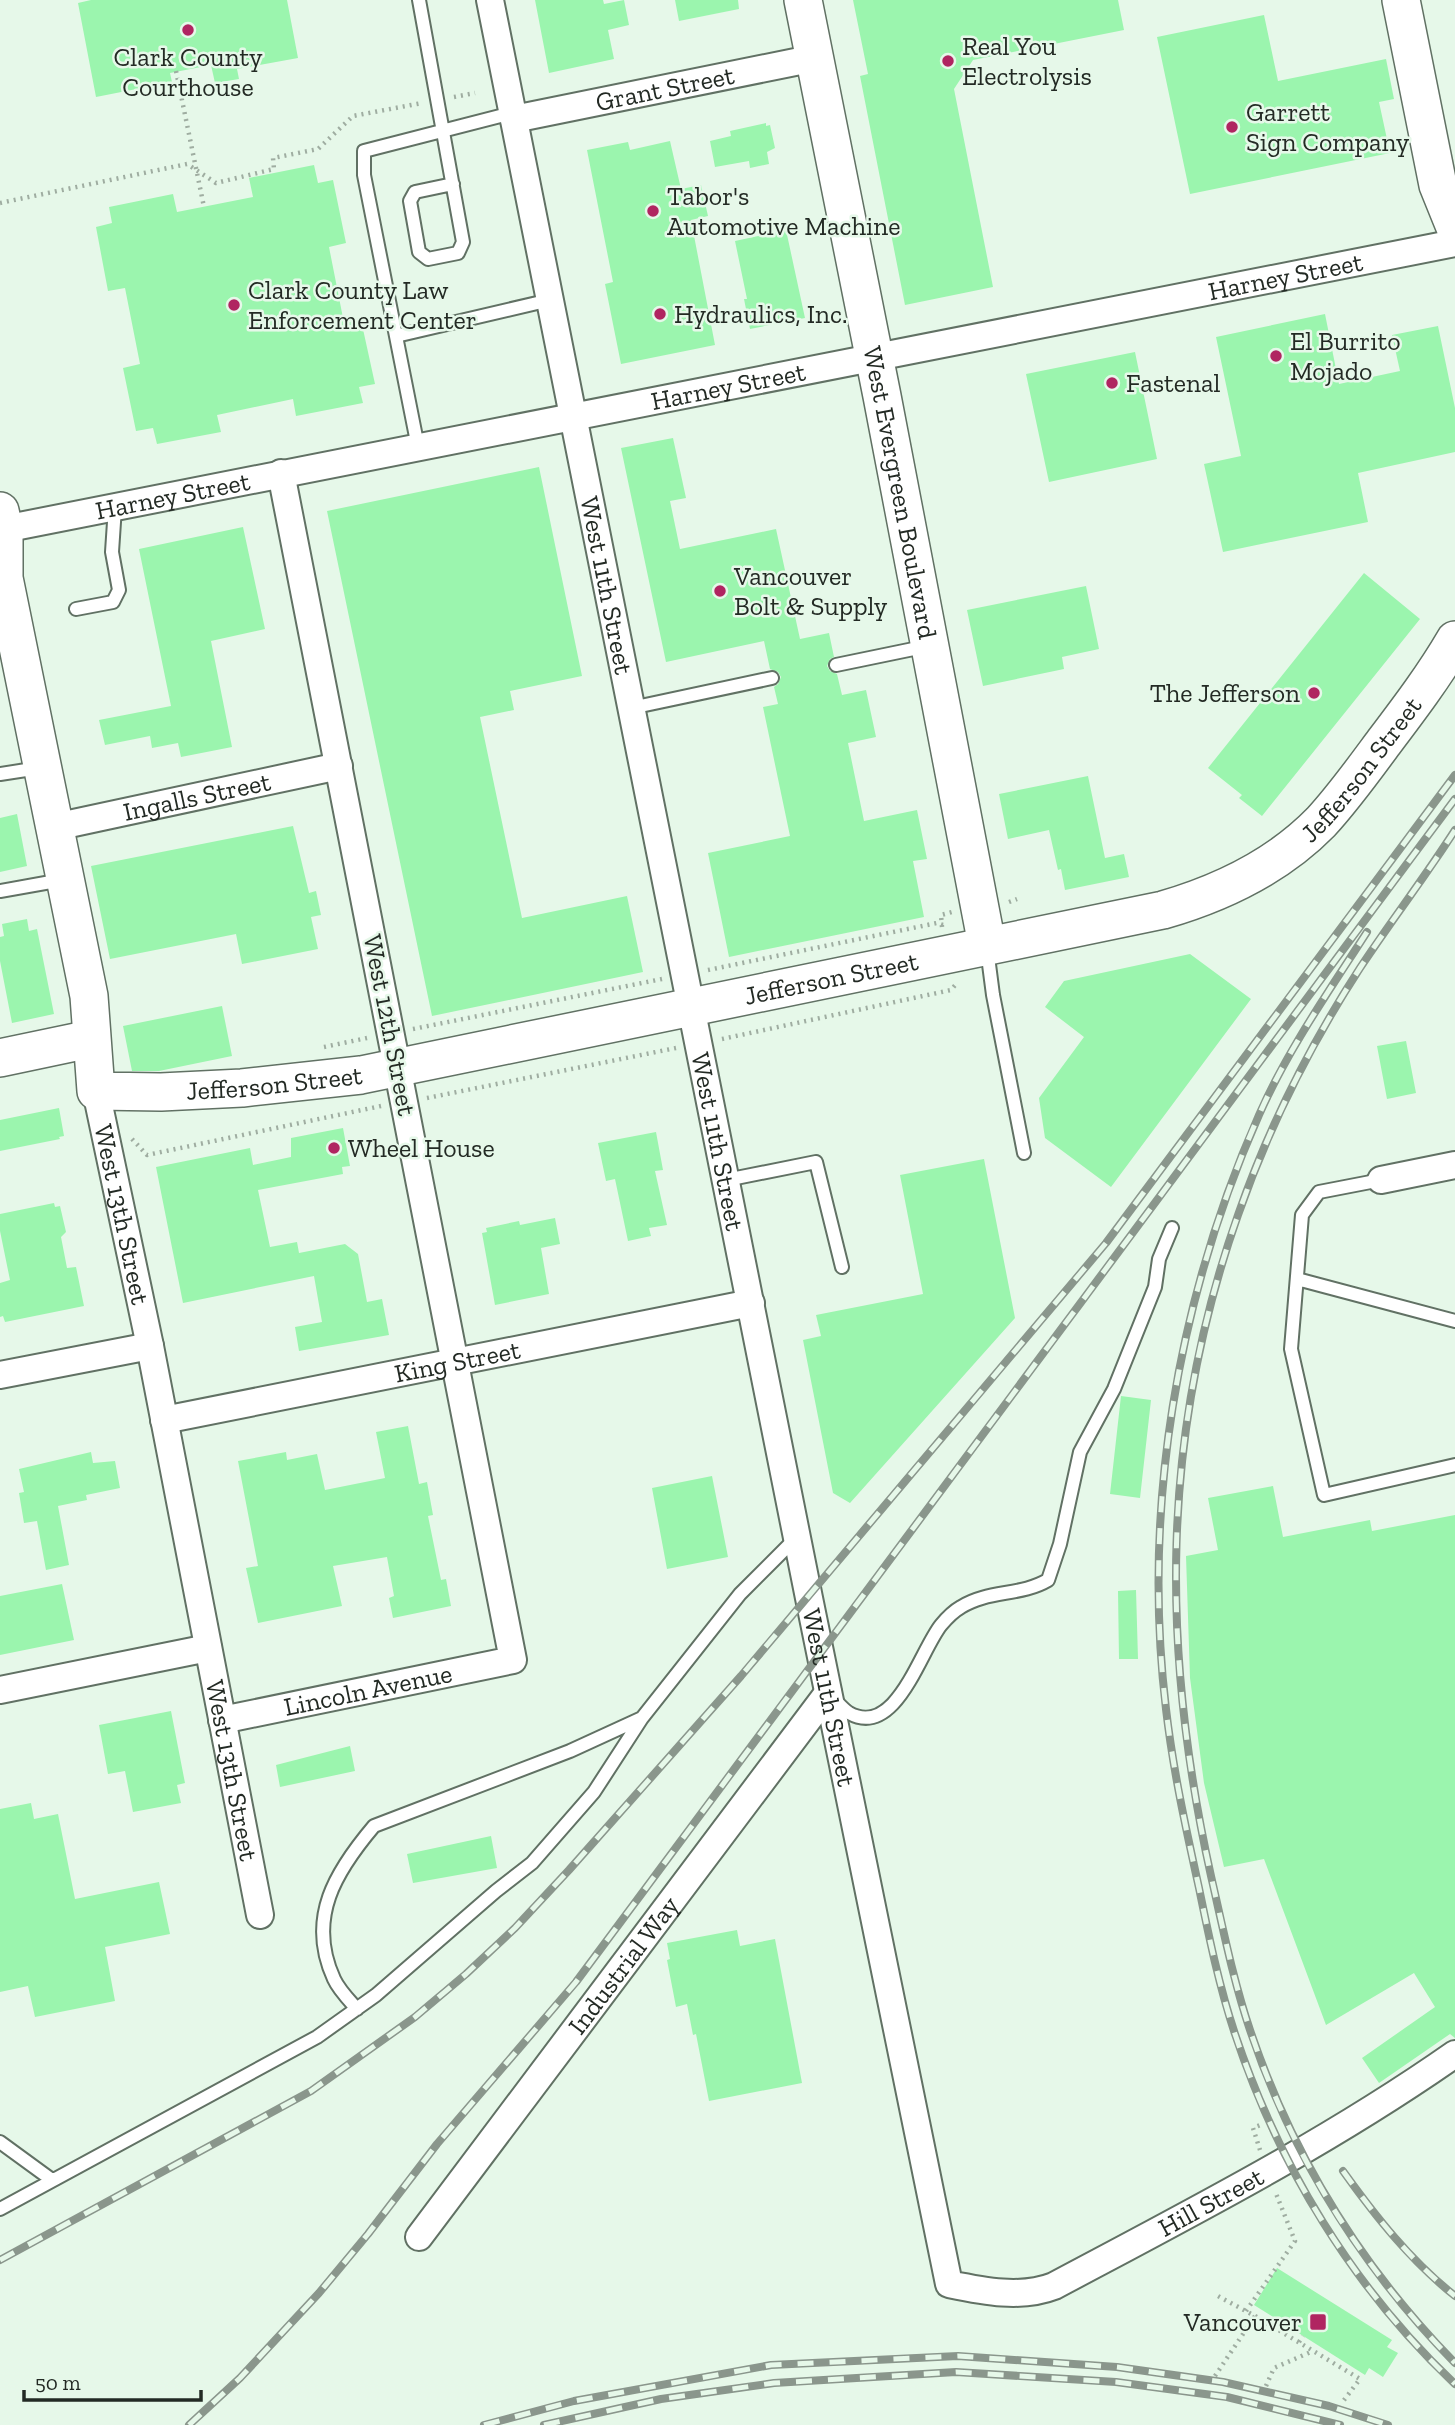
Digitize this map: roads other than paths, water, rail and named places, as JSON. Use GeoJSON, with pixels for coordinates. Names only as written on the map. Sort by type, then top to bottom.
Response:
{"type":"FeatureCollection","features":[{"type":"Feature","properties":{"kind":"street","name":"West 11th Street"},"geometry":{"type":"LineString","coordinates":[[490,0],[828,1693],[949,2284]]}},
{"type":"Feature","properties":{"kind":"street","name":"West Evergreen Boulevard"},"geometry":{"type":"LineString","coordinates":[[803,0],[987,945]]}},
{"type":"Feature","properties":{"kind":"street"},"geometry":{"type":"LineString","coordinates":[[1401,0],[1438,185],[1455,227]]}},
{"type":"Feature","properties":{"kind":"street"},"geometry":{"type":"LineString","coordinates":[[1427,0],[1455,142]]}},
{"type":"Feature","properties":{"kind":"street","name":"Grant Street"},"geometry":{"type":"LineString","coordinates":[[513,116],[815,58]]}},
{"type":"Feature","properties":{"kind":"street","name":"Harney Street"},"geometry":{"type":"LineString","coordinates":[[2,520],[115,507],[1455,243]]}},
{"type":"Feature","properties":{"kind":"street","name":"West 12th Street"},"geometry":{"type":"LineString","coordinates":[[281,473],[513,1660]]}},
{"type":"Feature","properties":{"kind":"street","name":"West 13th Street"},"geometry":{"type":"LineString","coordinates":[[2,520],[4,578],[89,996],[90,1039],[96,1091],[150,1346],[260,1915]]}},
{"type":"Feature","properties":{"kind":"street","name":"Jefferson Street"},"geometry":{"type":"LineString","coordinates":[[96,1091],[243,1088],[361,1075],[1179,905],[1221,890],[1263,868],[1295,846],[1333,808],[1433,677],[1455,640]]}},
{"type":"Feature","properties":{"kind":"street","name":"Ingalls Street"},"geometry":{"type":"LineString","coordinates":[[55,827],[339,766]]}},
{"type":"Feature","properties":{"kind":"street"},"geometry":{"type":"LineString","coordinates":[[0,1058],[90,1039]]}},
{"type":"Feature","properties":{"kind":"street"},"geometry":{"type":"LineString","coordinates":[[1381,1180],[1455,1165]]}},
{"type":"Feature","properties":{"kind":"street","name":"King Street"},"geometry":{"type":"LineString","coordinates":[[164,1420],[751,1303]]}},
{"type":"Feature","properties":{"kind":"street"},"geometry":{"type":"LineString","coordinates":[[0,1375],[150,1346]]}},
{"type":"Feature","properties":{"kind":"street"},"geometry":{"type":"LineString","coordinates":[[0,1690],[208,1648]]}},
{"type":"Feature","properties":{"kind":"street","name":"Lincoln Avenue"},"geometry":{"type":"LineString","coordinates":[[222,1720],[513,1660]]}},
{"type":"Feature","properties":{"kind":"street","name":"Industrial Way"},"geometry":{"type":"LineString","coordinates":[[419,2237],[828,1693]]}},
{"type":"Feature","properties":{"kind":"street","name":"Hill Street"},"geometry":{"type":"LineString","coordinates":[[949,2284],[1004,2292],[1045,2290],[1267,2172],[1393,2098],[1455,2054]]}},
{"type":"Feature","properties":{"kind":"lane"},"geometry":{"type":"LineString","coordinates":[[419,0],[444,129],[463,242],[458,253],[428,259],[419,252],[410,201],[415,192],[453,184]]}},
{"type":"Feature","properties":{"kind":"lane"},"geometry":{"type":"LineString","coordinates":[[418,447],[364,175],[365,151],[444,129],[513,116]]}},
{"type":"Feature","properties":{"kind":"lane"},"geometry":{"type":"LineString","coordinates":[[396,336],[550,300]]}},
{"type":"Feature","properties":{"kind":"lane"},"geometry":{"type":"LineString","coordinates":[[76,609],[113,602],[119,590],[112,552],[115,507]]}},
{"type":"Feature","properties":{"kind":"lane"},"geometry":{"type":"LineString","coordinates":[[836,665],[930,645]]}},
{"type":"Feature","properties":{"kind":"lane"},"geometry":{"type":"LineString","coordinates":[[631,708],[772,678]]}},
{"type":"Feature","properties":{"kind":"lane"},"geometry":{"type":"LineString","coordinates":[[0,774],[42,767]]}},
{"type":"Feature","properties":{"kind":"lane"},"geometry":{"type":"LineString","coordinates":[[0,891],[65,879]]}},
{"type":"Feature","properties":{"kind":"lane"},"geometry":{"type":"LineString","coordinates":[[987,945],[993,995],[1024,1153]]}},
{"type":"Feature","properties":{"kind":"lane"},"geometry":{"type":"LineString","coordinates":[[726,1180],[816,1162],[842,1268]]}},
{"type":"Feature","properties":{"kind":"lane"},"geometry":{"type":"LineString","coordinates":[[1381,1180],[1319,1192],[1302,1215],[1291,1349],[1324,1494],[1455,1465]]}},
{"type":"Feature","properties":{"kind":"lane"},"geometry":{"type":"LineString","coordinates":[[828,1693],[849,1713],[863,1717],[879,1717],[894,1704],[940,1625],[959,1608],[982,1596],[1034,1588],[1048,1580],[1060,1544],[1080,1452],[1114,1389],[1155,1287],[1159,1259],[1172,1228]]}},
{"type":"Feature","properties":{"kind":"lane"},"geometry":{"type":"LineString","coordinates":[[1297,1279],[1455,1321]]}},
{"type":"Feature","properties":{"kind":"lane"},"geometry":{"type":"LineString","coordinates":[[0,2209],[317,2037],[376,1996],[532,1863],[594,1792],[642,1718],[740,1594],[797,1537]]}},
{"type":"Feature","properties":{"kind":"lane"},"geometry":{"type":"LineString","coordinates":[[357,2009],[334,1980],[324,1946],[323,1913],[332,1888],[354,1850],[374,1826],[570,1751],[642,1718]]}},
{"type":"Feature","properties":{"kind":"lane"},"geometry":{"type":"LineString","coordinates":[[0,2142],[52,2180]]}},
{"type":"Feature","properties":{"kind":"railway"},"geometry":{"type":"LineString","coordinates":[[0,2260],[311,2091],[415,2017],[515,1928],[741,1676],[1106,1243],[1455,775]]}},
{"type":"Feature","properties":{"kind":"railway"},"geometry":{"type":"LineString","coordinates":[[189,2425],[240,2378],[319,2293],[437,2144],[576,1982],[1455,799]]}},
{"type":"Feature","properties":{"kind":"railway"},"geometry":{"type":"LineString","coordinates":[[1455,830],[1360,968],[1324,1027],[1277,1119],[1250,1183],[1212,1298],[1194,1380],[1182,1462],[1176,1544],[1177,1626],[1183,1708],[1195,1792],[1229,1954],[1250,2030],[1287,2123],[1333,2208],[1389,2288],[1455,2363]]}},
{"type":"Feature","properties":{"kind":"railway"},"geometry":{"type":"LineString","coordinates":[[1367,932],[1309,1022],[1270,1091],[1230,1185],[1206,1258],[1187,1332],[1173,1406],[1163,1482],[1159,1558],[1160,1634],[1169,1732],[1185,1822],[1219,1980],[1253,2083],[1297,2177],[1352,2266],[1418,2347],[1455,2384]]}},
{"type":"Feature","properties":{"kind":"railway"},"geometry":{"type":"LineString","coordinates":[[1343,2171],[1394,2237],[1423,2268],[1455,2296]]}},
{"type":"Feature","properties":{"kind":"railway"},"geometry":{"type":"LineString","coordinates":[[484,2425],[574,2401],[771,2365],[958,2356],[1117,2367],[1223,2382],[1329,2406],[1388,2425]]}},
{"type":"Feature","properties":{"kind":"railway"},"geometry":{"type":"LineString","coordinates":[[544,2425],[661,2399],[774,2383],[956,2372],[1116,2382],[1227,2397],[1340,2425]]}},
{"type":"Feature","properties":{"kind":"place","name":"Clark County Courthouse"},"geometry":{"type":"Point","coordinates":[188,30]}},
{"type":"Feature","properties":{"kind":"place","name":"Real You Electrolysis"},"geometry":{"type":"Point","coordinates":[948,61]}},
{"type":"Feature","properties":{"kind":"place","name":"Garrett Sign Company"},"geometry":{"type":"Point","coordinates":[1232,127]}},
{"type":"Feature","properties":{"kind":"place","name":"Tabor's Automotive Machine"},"geometry":{"type":"Point","coordinates":[653,211]}},
{"type":"Feature","properties":{"kind":"place","name":"Clark County Law Enforcement Center"},"geometry":{"type":"Point","coordinates":[234,305]}},
{"type":"Feature","properties":{"kind":"place","name":"Hydraulics, Inc."},"geometry":{"type":"Point","coordinates":[660,314]}},
{"type":"Feature","properties":{"kind":"place","name":"El Burrito Mojado"},"geometry":{"type":"Point","coordinates":[1276,356]}},
{"type":"Feature","properties":{"kind":"place","name":"Fastenal"},"geometry":{"type":"Point","coordinates":[1112,383]}},
{"type":"Feature","properties":{"kind":"place","name":"Vancouver Bolt & Supply"},"geometry":{"type":"Point","coordinates":[720,591]}},
{"type":"Feature","properties":{"kind":"place","name":"The Jefferson"},"geometry":{"type":"Point","coordinates":[1314,693]}},
{"type":"Feature","properties":{"kind":"place","name":"Wheel House"},"geometry":{"type":"Point","coordinates":[334,1148]}},
{"type":"Feature","properties":{"kind":"place","name":"Vancouver"},"geometry":{"type":"Point","coordinates":[1318,2322]}}]}
